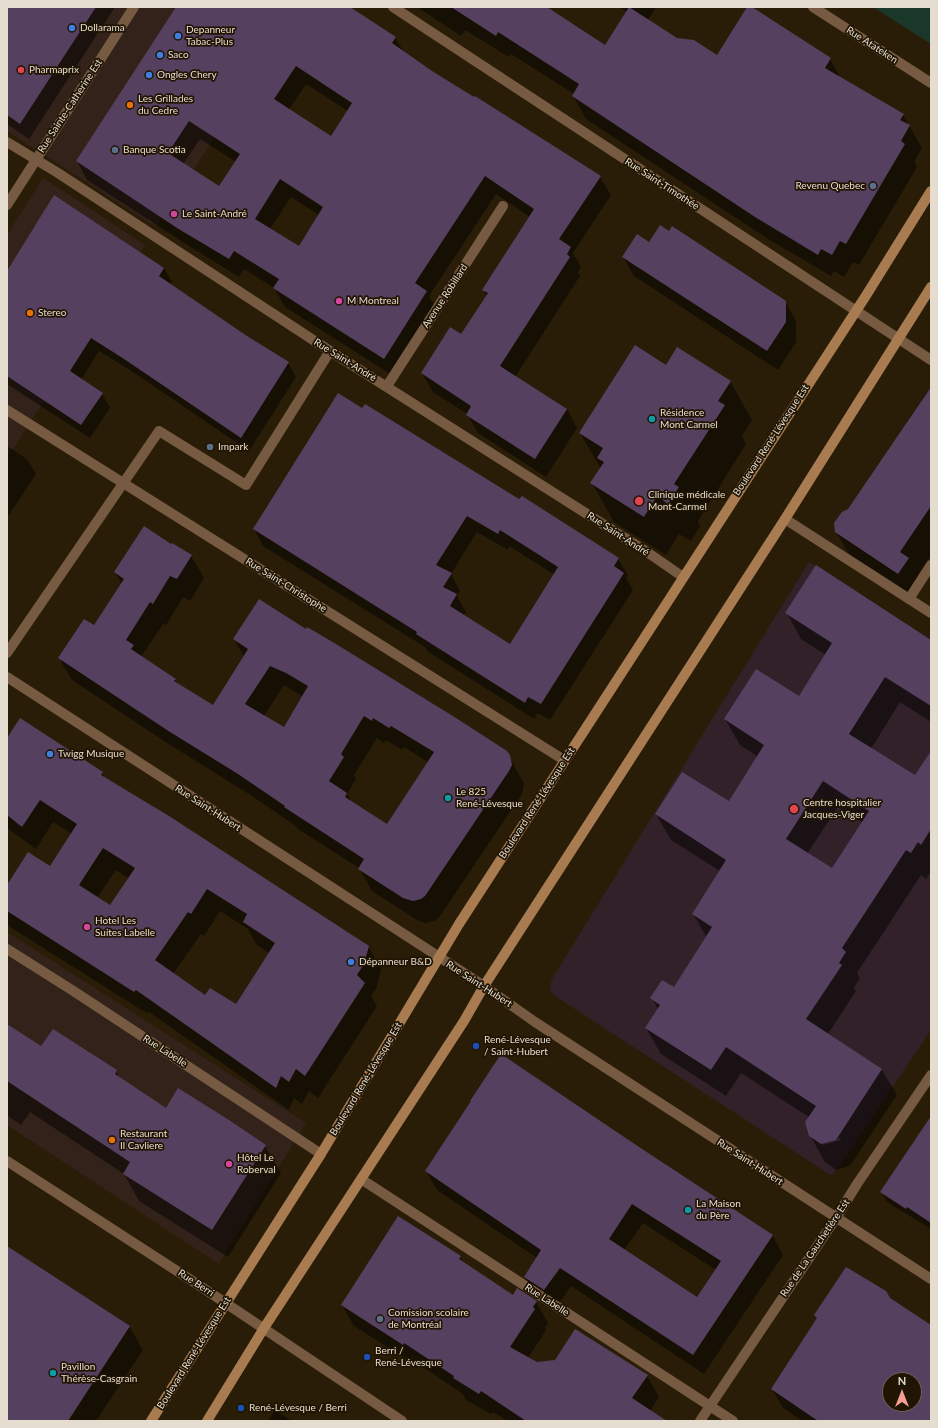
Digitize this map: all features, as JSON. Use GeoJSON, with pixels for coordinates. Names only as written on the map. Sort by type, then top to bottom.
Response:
{"type":"FeatureCollection","features":[{"type":"Feature","properties":{"kind":"main road","name":"Boulevard René-Lévesque Est"},"geometry":{"type":"LineString","coordinates":[[151,1421],[321,1154],[439,957],[564,760],[856,311],[931,191]]}},
{"type":"Feature","properties":{"kind":"main road"},"geometry":{"type":"LineString","coordinates":[[207,1421],[264,1328],[464,1021],[484,986],[785,519],[931,287]]}},
{"type":"Feature","properties":{"kind":"street","name":"Rue Sainte-Catherine Est"},"geometry":{"type":"LineString","coordinates":[[7,205],[35,159],[134,7]]}},
{"type":"Feature","properties":{"kind":"street","name":"Rue Saint-Timothée"},"geometry":{"type":"LineString","coordinates":[[393,7],[931,360]]}},
{"type":"Feature","properties":{"kind":"street","name":"Rue Atateken"},"geometry":{"type":"LineString","coordinates":[[813,7],[931,83]]}},
{"type":"Feature","properties":{"kind":"street","name":"Rue Saint-André"},"geometry":{"type":"LineString","coordinates":[[7,142],[330,351],[647,552],[683,577]]}},
{"type":"Feature","properties":{"kind":"street","name":"Avenue Robillard"},"geometry":{"type":"LineString","coordinates":[[387,386],[503,206]]}},
{"type":"Feature","properties":{"kind":"street"},"geometry":{"type":"LineString","coordinates":[[7,653],[159,431],[246,485],[330,351]]}},
{"type":"Feature","properties":{"kind":"street","name":"Rue Saint-Christophe"},"geometry":{"type":"LineString","coordinates":[[7,410],[564,760]]}},
{"type":"Feature","properties":{"kind":"street"},"geometry":{"type":"LineString","coordinates":[[785,519],[931,613]]}},
{"type":"Feature","properties":{"kind":"street"},"geometry":{"type":"LineString","coordinates":[[909,598],[931,565]]}},
{"type":"Feature","properties":{"kind":"street","name":"Rue Saint-Hubert"},"geometry":{"type":"LineString","coordinates":[[7,677],[484,986],[548,1030],[931,1279]]}},
{"type":"Feature","properties":{"kind":"street","name":"Rue Labelle"},"geometry":{"type":"LineString","coordinates":[[7,949],[321,1154]]}},
{"type":"Feature","properties":{"kind":"street","name":"Rue de La Gauchetière Est"},"geometry":{"type":"LineString","coordinates":[[700,1421],[931,1075]]}},
{"type":"Feature","properties":{"kind":"street","name":"Rue Berri"},"geometry":{"type":"LineString","coordinates":[[7,1161],[264,1328],[402,1421]]}},
{"type":"Feature","properties":{"kind":"street","name":"Rue Labelle"},"geometry":{"type":"LineString","coordinates":[[361,1179],[733,1421]]}},
{"type":"Feature","properties":{"kind":"shaded area"},"geometry":{"type":"Polygon","coordinates":[[[7,7],[300,7],[156,227],[7,131],[7,7]]]}},
{"type":"Feature","properties":{"kind":"shaded area"},"geometry":{"type":"Polygon","coordinates":[[[43,178],[145,245],[7,458],[7,235],[43,178]]]}},
{"type":"Feature","properties":{"kind":"shaded area","name":"Centre hospitalier Jacques-Viger"},"geometry":{"type":"Polygon","coordinates":[[[809,562],[931,640],[931,1030],[832,1175],[555,996],[551,992],[550,986],[552,979],[809,562]]]}},
{"type":"Feature","properties":{"kind":"shaded area"},"geometry":{"type":"Polygon","coordinates":[[[7,932],[306,1123],[219,1264],[7,1125],[7,932]]]}},
{"type":"Feature","properties":{"kind":"green space"},"geometry":{"type":"Polygon","coordinates":[[[873,7],[931,7],[931,44],[873,7]]]}},
{"type":"Feature","properties":{"kind":"building"},"geometry":{"type":"Polygon","coordinates":[[[7,7],[96,7],[20,124],[7,115],[7,7]]]}},
{"type":"Feature","properties":{"kind":"building"},"geometry":{"type":"Polygon","coordinates":[[[176,7],[350,7],[396,37],[392,43],[432,71],[474,97],[475,96],[601,176],[559,239],[571,247],[567,254],[570,257],[500,366],[567,409],[535,459],[466,415],[471,406],[421,373],[450,327],[461,334],[488,293],[482,290],[534,209],[485,176],[415,283],[427,291],[384,359],[273,288],[279,279],[234,251],[229,259],[177,228],[76,161],[176,7]],[[296,66],[274,99],[331,136],[352,103],[296,66]],[[189,121],[168,153],[219,186],[240,154],[189,121]],[[280,179],[255,219],[299,246],[323,207],[280,179]]]}},
{"type":"Feature","properties":{"kind":"building"},"geometry":{"type":"Polygon","coordinates":[[[451,7],[547,7],[605,45],[629,7],[677,38],[694,40],[717,55],[747,7],[752,7],[831,58],[825,68],[904,114],[900,120],[910,125],[901,141],[905,144],[846,244],[840,241],[832,255],[821,249],[818,255],[755,217],[572,96],[579,84],[498,32],[496,36],[451,7]]]}},
{"type":"Feature","properties":{"kind":"building"},"geometry":{"type":"Polygon","coordinates":[[[54,195],[164,268],[159,276],[247,336],[289,362],[241,438],[91,338],[70,371],[103,393],[81,425],[7,376],[7,271],[54,195]]]}},
{"type":"Feature","properties":{"kind":"building"},"geometry":{"type":"Polygon","coordinates":[[[660,225],[669,231],[672,226],[786,301],[786,322],[767,351],[622,257],[637,234],[649,242],[660,225]]]}},
{"type":"Feature","properties":{"kind":"building","name":"Résidence Mont Carmel"},"geometry":{"type":"Polygon","coordinates":[[[635,345],[666,365],[677,347],[731,381],[718,401],[725,405],[674,484],[679,487],[668,504],[657,496],[644,517],[590,483],[604,462],[597,458],[603,448],[579,433],[635,345]]]}},
{"type":"Feature","properties":{"kind":"building"},"geometry":{"type":"Polygon","coordinates":[[[931,387],[931,506],[900,552],[909,558],[898,574],[835,532],[834,523],[842,512],[848,509],[931,387]]]}},
{"type":"Feature","properties":{"kind":"building"},"geometry":{"type":"Polygon","coordinates":[[[338,393],[362,408],[365,404],[519,499],[522,496],[619,558],[614,566],[624,573],[541,704],[528,697],[525,703],[416,634],[417,632],[253,529],[338,393]],[[467,516],[436,565],[452,573],[443,587],[457,594],[450,606],[510,644],[558,567],[500,530],[498,534],[467,516]]]}},
{"type":"Feature","properties":{"kind":"building"},"geometry":{"type":"Polygon","coordinates":[[[144,526],[171,544],[172,543],[192,555],[177,579],[170,576],[153,604],[150,602],[126,640],[134,645],[131,649],[176,679],[174,681],[213,705],[248,649],[233,639],[259,599],[306,629],[307,627],[336,644],[507,751],[510,755],[512,765],[509,771],[425,896],[421,899],[413,901],[403,898],[358,869],[364,859],[284,807],[285,806],[238,774],[170,732],[58,658],[84,619],[94,625],[124,579],[114,572],[144,526]],[[270,666],[245,704],[284,727],[308,686],[286,673],[270,666]],[[364,716],[341,754],[344,757],[329,781],[347,793],[345,797],[387,824],[434,752],[391,726],[389,728],[373,718],[372,721],[364,716]]]}},
{"type":"Feature","properties":{"kind":"building"},"geometry":{"type":"Polygon","coordinates":[[[816,565],[931,640],[931,706],[885,677],[849,734],[915,775],[931,751],[931,829],[921,845],[918,842],[911,853],[906,850],[842,948],[846,952],[839,963],[842,965],[806,1019],[882,1069],[836,1140],[821,1144],[809,1136],[805,1122],[816,1106],[726,1047],[711,1070],[645,1028],[660,1005],[650,998],[662,980],[674,987],[712,927],[692,914],[726,860],[655,814],[682,772],[729,801],[764,745],[724,719],[756,669],[799,696],[832,643],[785,613],[816,565]],[[823,781],[786,839],[832,868],[869,811],[823,781]]]}},
{"type":"Feature","properties":{"kind":"building"},"geometry":{"type":"Polygon","coordinates":[[[20,718],[103,772],[101,775],[169,816],[369,946],[364,964],[357,975],[365,983],[305,1076],[296,1069],[289,1082],[281,1076],[276,1088],[136,990],[134,992],[7,911],[7,885],[28,852],[50,866],[77,824],[40,800],[22,827],[7,815],[7,738],[20,718]],[[103,848],[79,885],[110,905],[135,868],[103,848]],[[207,889],[191,914],[188,912],[155,960],[205,995],[210,988],[236,1004],[275,943],[243,922],[247,914],[207,889]]]}},
{"type":"Feature","properties":{"kind":"building"},"geometry":{"type":"Polygon","coordinates":[[[7,1024],[41,1046],[53,1029],[117,1070],[115,1074],[166,1108],[178,1088],[266,1145],[212,1230],[123,1174],[130,1162],[7,1081],[7,1024]]]}},
{"type":"Feature","properties":{"kind":"building","name":"La Maison du Père"},"geometry":{"type":"Polygon","coordinates":[[[501,1054],[773,1235],[693,1355],[560,1268],[544,1290],[524,1277],[541,1250],[425,1171],[501,1054]],[[632,1204],[609,1239],[697,1297],[721,1261],[632,1204]]]}},
{"type":"Feature","properties":{"kind":"building"},"geometry":{"type":"Polygon","coordinates":[[[931,1116],[931,1223],[907,1207],[906,1209],[880,1192],[931,1116]]]}},
{"type":"Feature","properties":{"kind":"building"},"geometry":{"type":"Polygon","coordinates":[[[398,1216],[461,1256],[459,1259],[513,1295],[517,1288],[537,1301],[533,1307],[535,1309],[510,1347],[537,1362],[555,1360],[575,1329],[648,1375],[632,1398],[667,1421],[526,1421],[481,1391],[479,1394],[453,1378],[454,1376],[404,1343],[403,1345],[341,1305],[398,1216]]]}},
{"type":"Feature","properties":{"kind":"building","name":"Pavillon Thérèse-Casgrain"},"geometry":{"type":"Polygon","coordinates":[[[7,1246],[130,1326],[68,1421],[7,1421],[7,1246]]]}},
{"type":"Feature","properties":{"kind":"building"},"geometry":{"type":"Polygon","coordinates":[[[846,1267],[886,1291],[890,1298],[931,1325],[931,1421],[818,1421],[771,1389],[817,1318],[814,1315],[846,1267]]]}},
{"type":"Feature","properties":{"kind":"place","name":"Dollarama"},"geometry":{"type":"Point","coordinates":[72,28]}},
{"type":"Feature","properties":{"kind":"place","name":"Depanneur Tabac-Plus"},"geometry":{"type":"Point","coordinates":[178,36]}},
{"type":"Feature","properties":{"kind":"place","name":"Saco"},"geometry":{"type":"Point","coordinates":[160,55]}},
{"type":"Feature","properties":{"kind":"place","name":"Pharmaprix"},"geometry":{"type":"Point","coordinates":[21,70]}},
{"type":"Feature","properties":{"kind":"place","name":"Ongles Chery"},"geometry":{"type":"Point","coordinates":[149,75]}},
{"type":"Feature","properties":{"kind":"place","name":"Les Grillades du Cedre"},"geometry":{"type":"Point","coordinates":[130,105]}},
{"type":"Feature","properties":{"kind":"place","name":"Banque Scotia"},"geometry":{"type":"Point","coordinates":[115,150]}},
{"type":"Feature","properties":{"kind":"place","name":"Revenu Quebec"},"geometry":{"type":"Point","coordinates":[873,186]}},
{"type":"Feature","properties":{"kind":"place","name":"Le Saint-André"},"geometry":{"type":"Point","coordinates":[174,214]}},
{"type":"Feature","properties":{"kind":"place","name":"M Montreal"},"geometry":{"type":"Point","coordinates":[339,301]}},
{"type":"Feature","properties":{"kind":"place","name":"Stereo"},"geometry":{"type":"Point","coordinates":[30,313]}},
{"type":"Feature","properties":{"kind":"place","name":"Résidence Mont Carmel"},"geometry":{"type":"Point","coordinates":[652,419]}},
{"type":"Feature","properties":{"kind":"place","name":"Impark"},"geometry":{"type":"Point","coordinates":[210,447]}},
{"type":"Feature","properties":{"kind":"place","name":"Clinique médicale Mont-Carmel"},"geometry":{"type":"Point","coordinates":[639,501]}},
{"type":"Feature","properties":{"kind":"place","name":"Twigg Musique"},"geometry":{"type":"Point","coordinates":[50,754]}},
{"type":"Feature","properties":{"kind":"place","name":"Le 825 René-Lévesque"},"geometry":{"type":"Point","coordinates":[448,798]}},
{"type":"Feature","properties":{"kind":"place","name":"Centre hospitalier Jacques-Viger"},"geometry":{"type":"Point","coordinates":[794,809]}},
{"type":"Feature","properties":{"kind":"place","name":"Hotel Les Suites Labelle"},"geometry":{"type":"Point","coordinates":[87,927]}},
{"type":"Feature","properties":{"kind":"place","name":"Dépanneur B&D"},"geometry":{"type":"Point","coordinates":[351,962]}},
{"type":"Feature","properties":{"kind":"place","name":"René-Lévesque / Saint-Hubert"},"geometry":{"type":"Point","coordinates":[476,1046]}},
{"type":"Feature","properties":{"kind":"place","name":"Restaurant Il Cavliere"},"geometry":{"type":"Point","coordinates":[112,1140]}},
{"type":"Feature","properties":{"kind":"place","name":"Hôtel Le Roberval"},"geometry":{"type":"Point","coordinates":[229,1164]}},
{"type":"Feature","properties":{"kind":"place","name":"La Maison du Père"},"geometry":{"type":"Point","coordinates":[688,1210]}},
{"type":"Feature","properties":{"kind":"place","name":"Comission scolaire de Montréal"},"geometry":{"type":"Point","coordinates":[380,1319]}},
{"type":"Feature","properties":{"kind":"place","name":"Berri / René-Lévesque"},"geometry":{"type":"Point","coordinates":[367,1357]}},
{"type":"Feature","properties":{"kind":"place","name":"Pavillon Thérèse-Casgrain"},"geometry":{"type":"Point","coordinates":[53,1373]}},
{"type":"Feature","properties":{"kind":"place","name":"René-Lévesque / Berri"},"geometry":{"type":"Point","coordinates":[241,1408]}}]}
